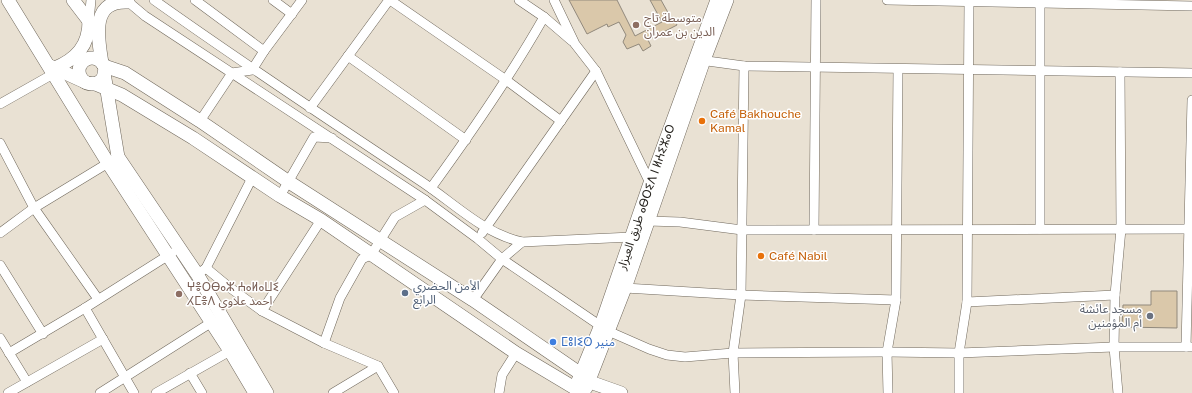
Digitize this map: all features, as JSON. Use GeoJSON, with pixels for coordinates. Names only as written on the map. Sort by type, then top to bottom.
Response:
{"type":"FeatureCollection","features":[{"type":"Feature","properties":{"kind":"main road"},"geometry":{"type":"LineString","coordinates":[[8,0],[52,69],[175,252],[212,322],[255,393]]}},
{"type":"Feature","properties":{"kind":"main road"},"geometry":{"type":"LineString","coordinates":[[73,0],[89,21],[99,43]]}},
{"type":"Feature","properties":{"kind":"main road","name":"طريق العيزار ⴰⴱⵔⵉⴷ ⵏ ⵍⵄⵉⵣⴰⵔ"},"geometry":{"type":"LineString","coordinates":[[605,328],[632,237],[654,186],[699,60],[717,0]]}},
{"type":"Feature","properties":{"kind":"main road","name":"طريق العيزار ⴰⴱⵔⵉⴷ ⵏ ⵍⵄⵉⵣⴰⵔ"},"geometry":{"type":"LineString","coordinates":[[699,60],[727,0]]}},
{"type":"Feature","properties":{"kind":"main road"},"geometry":{"type":"LineString","coordinates":[[113,160],[112,116],[99,43],[100,20],[103,9],[112,2],[127,1]]}},
{"type":"Feature","properties":{"kind":"main road"},"geometry":{"type":"LineString","coordinates":[[52,69],[70,61],[80,51],[87,38],[89,21]]}},
{"type":"Feature","properties":{"kind":"main road"},"geometry":{"type":"LineString","coordinates":[[89,83],[79,73],[82,62],[92,58],[103,67],[125,73],[200,121],[289,182],[473,300],[581,387]]}},
{"type":"Feature","properties":{"kind":"main road"},"geometry":{"type":"LineString","coordinates":[[89,83],[101,80],[103,67]]}},
{"type":"Feature","properties":{"kind":"main road"},"geometry":{"type":"LineString","coordinates":[[52,69],[132,100],[280,196],[321,220],[516,353],[581,387],[621,393]]}},
{"type":"Feature","properties":{"kind":"main road"},"geometry":{"type":"LineString","coordinates":[[112,116],[116,104],[121,101],[132,100]]}},
{"type":"Feature","properties":{"kind":"main road","name":"طريق العيزار ⴰⴱⵔⵉⴷ ⵏ ⵍⵄⵉⵣⴰⵔ"},"geometry":{"type":"LineString","coordinates":[[581,387],[605,328],[625,288],[648,221],[654,186]]}},
{"type":"Feature","properties":{"kind":"main road"},"geometry":{"type":"LineString","coordinates":[[175,252],[202,271],[267,393]]}},
{"type":"Feature","properties":{"kind":"street"},"geometry":{"type":"LineString","coordinates":[[89,21],[91,0]]}},
{"type":"Feature","properties":{"kind":"street"},"geometry":{"type":"LineString","coordinates":[[154,0],[252,70],[431,188],[486,228],[510,239],[522,242],[632,237]]}},
{"type":"Feature","properties":{"kind":"street"},"geometry":{"type":"LineString","coordinates":[[195,0],[264,51]]}},
{"type":"Feature","properties":{"kind":"street"},"geometry":{"type":"LineString","coordinates":[[273,0],[292,14]]}},
{"type":"Feature","properties":{"kind":"street"},"geometry":{"type":"LineString","coordinates":[[200,121],[232,74],[252,70],[264,51],[302,0]]}},
{"type":"Feature","properties":{"kind":"street"},"geometry":{"type":"LineString","coordinates":[[310,108],[389,0],[506,80],[561,121]]}},
{"type":"Feature","properties":{"kind":"street"},"geometry":{"type":"LineString","coordinates":[[519,0],[544,17],[575,44],[596,71],[654,186]]}},
{"type":"Feature","properties":{"kind":"street"},"geometry":{"type":"LineString","coordinates":[[554,0],[575,44]]}},
{"type":"Feature","properties":{"kind":"street"},"geometry":{"type":"LineString","coordinates":[[814,230],[816,0]]}},
{"type":"Feature","properties":{"kind":"street"},"geometry":{"type":"LineString","coordinates":[[887,0],[1192,6]]}},
{"type":"Feature","properties":{"kind":"street"},"geometry":{"type":"LineString","coordinates":[[127,1],[232,74],[425,200],[478,239],[502,259],[605,328],[649,349],[666,355],[685,357],[733,353],[959,353],[1114,347],[1189,347],[1192,100]]}},
{"type":"Feature","properties":{"kind":"street"},"geometry":{"type":"LineString","coordinates":[[959,393],[959,353],[967,302],[970,2]]}},
{"type":"Feature","properties":{"kind":"street"},"geometry":{"type":"LineString","coordinates":[[1040,2],[1040,229]]}},
{"type":"Feature","properties":{"kind":"street"},"geometry":{"type":"LineString","coordinates":[[431,188],[466,140],[506,80],[544,17]]}},
{"type":"Feature","properties":{"kind":"street"},"geometry":{"type":"LineString","coordinates":[[348,56],[466,140]]}},
{"type":"Feature","properties":{"kind":"street"},"geometry":{"type":"LineString","coordinates":[[699,60],[744,66],[1192,73]]}},
{"type":"Feature","properties":{"kind":"street"},"geometry":{"type":"LineString","coordinates":[[735,393],[733,353],[742,295],[744,66]]}},
{"type":"Feature","properties":{"kind":"street"},"geometry":{"type":"LineString","coordinates":[[0,104],[52,69]]}},
{"type":"Feature","properties":{"kind":"street"},"geometry":{"type":"LineString","coordinates":[[888,393],[887,352],[896,300],[898,69]]}},
{"type":"Feature","properties":{"kind":"street"},"geometry":{"type":"LineString","coordinates":[[478,239],[596,71]]}},
{"type":"Feature","properties":{"kind":"street"},"geometry":{"type":"LineString","coordinates":[[1118,393],[1114,347],[1115,295],[1121,229],[1120,72]]}},
{"type":"Feature","properties":{"kind":"street"},"geometry":{"type":"LineString","coordinates":[[332,138],[339,127]]}},
{"type":"Feature","properties":{"kind":"street"},"geometry":{"type":"LineString","coordinates":[[280,196],[314,137],[332,138]]}},
{"type":"Feature","properties":{"kind":"street"},"geometry":{"type":"LineString","coordinates":[[0,143],[34,208],[98,299]]}},
{"type":"Feature","properties":{"kind":"street"},"geometry":{"type":"LineString","coordinates":[[0,233],[34,208],[113,160]]}},
{"type":"Feature","properties":{"kind":"street"},"geometry":{"type":"LineString","coordinates":[[252,178],[202,271],[262,311],[324,343],[378,366],[394,393]]}},
{"type":"Feature","properties":{"kind":"street"},"geometry":{"type":"LineString","coordinates":[[324,343],[340,298],[362,259],[371,255],[379,240],[395,217],[425,200]]}},
{"type":"Feature","properties":{"kind":"street"},"geometry":{"type":"LineString","coordinates":[[262,311],[321,220]]}},
{"type":"Feature","properties":{"kind":"street"},"geometry":{"type":"LineString","coordinates":[[648,221],[680,222],[742,230],[1191,229]]}},
{"type":"Feature","properties":{"kind":"street"},"geometry":{"type":"LineString","coordinates":[[473,300],[502,259],[522,242]]}},
{"type":"Feature","properties":{"kind":"street"},"geometry":{"type":"LineString","coordinates":[[9,353],[43,334],[175,252]]}},
{"type":"Feature","properties":{"kind":"street"},"geometry":{"type":"LineString","coordinates":[[0,265],[43,334]]}},
{"type":"Feature","properties":{"kind":"street"},"geometry":{"type":"LineString","coordinates":[[625,288],[742,295],[896,300]]}},
{"type":"Feature","properties":{"kind":"street"},"geometry":{"type":"LineString","coordinates":[[967,302],[1115,295]]}},
{"type":"Feature","properties":{"kind":"street"},"geometry":{"type":"LineString","coordinates":[[85,308],[134,393]]}},
{"type":"Feature","properties":{"kind":"street"},"geometry":{"type":"LineString","coordinates":[[100,393],[212,322]]}},
{"type":"Feature","properties":{"kind":"street"},"geometry":{"type":"LineString","coordinates":[[0,338],[27,382]]}},
{"type":"Feature","properties":{"kind":"street"},"geometry":{"type":"LineString","coordinates":[[8,393],[103,339]]}},
{"type":"Feature","properties":{"kind":"street"},"geometry":{"type":"LineString","coordinates":[[156,393],[230,351]]}},
{"type":"Feature","properties":{"kind":"street"},"geometry":{"type":"LineString","coordinates":[[499,393],[502,375],[516,353]]}},
{"type":"Feature","properties":{"kind":"street"},"geometry":{"type":"LineString","coordinates":[[333,393],[378,366]]}},
{"type":"Feature","properties":{"kind":"street"},"geometry":{"type":"LineString","coordinates":[[190,373],[202,393]]}},
{"type":"Feature","properties":{"kind":"building"},"geometry":{"type":"Polygon","coordinates":[[[569,0],[617,0],[635,36],[662,22],[650,0],[661,0],[671,18],[673,17],[677,25],[648,40],[651,46],[643,51],[639,44],[627,49],[623,42],[626,35],[619,22],[608,27],[607,24],[587,34],[569,0]]]}},
{"type":"Feature","properties":{"kind":"building","name":"مسجد عائشة أم المؤمنين"},"geometry":{"type":"Polygon","coordinates":[[[1151,291],[1177,291],[1177,328],[1122,327],[1123,305],[1151,305],[1151,291]]]}},
{"type":"Feature","properties":{"kind":"place","name":"متوسطة تاج الدين بن عمران"},"geometry":{"type":"Point","coordinates":[636,25]}},
{"type":"Feature","properties":{"kind":"place","name":"Café Bakhouche Kamal"},"geometry":{"type":"Point","coordinates":[702,121]}},
{"type":"Feature","properties":{"kind":"place","name":"Café Nabil"},"geometry":{"type":"Point","coordinates":[761,256]}},
{"type":"Feature","properties":{"kind":"place","name":"الأمن الحضري الرابع"},"geometry":{"type":"Point","coordinates":[405,293]}},
{"type":"Feature","properties":{"kind":"place","name":"ⵖⴻⵔⴱⴰⵣ ⵄⴰⵍⴰⵡⵉ ⵃⵎⴻⴷ احمد علاوي"},"geometry":{"type":"Point","coordinates":[179,294]}},
{"type":"Feature","properties":{"kind":"place","name":"مسجد عائشة أم المؤمنين"},"geometry":{"type":"Point","coordinates":[1150,316]}},
{"type":"Feature","properties":{"kind":"place","name":"ⵎⵓⵏⵉⵔ منير"},"geometry":{"type":"Point","coordinates":[553,342]}}]}
